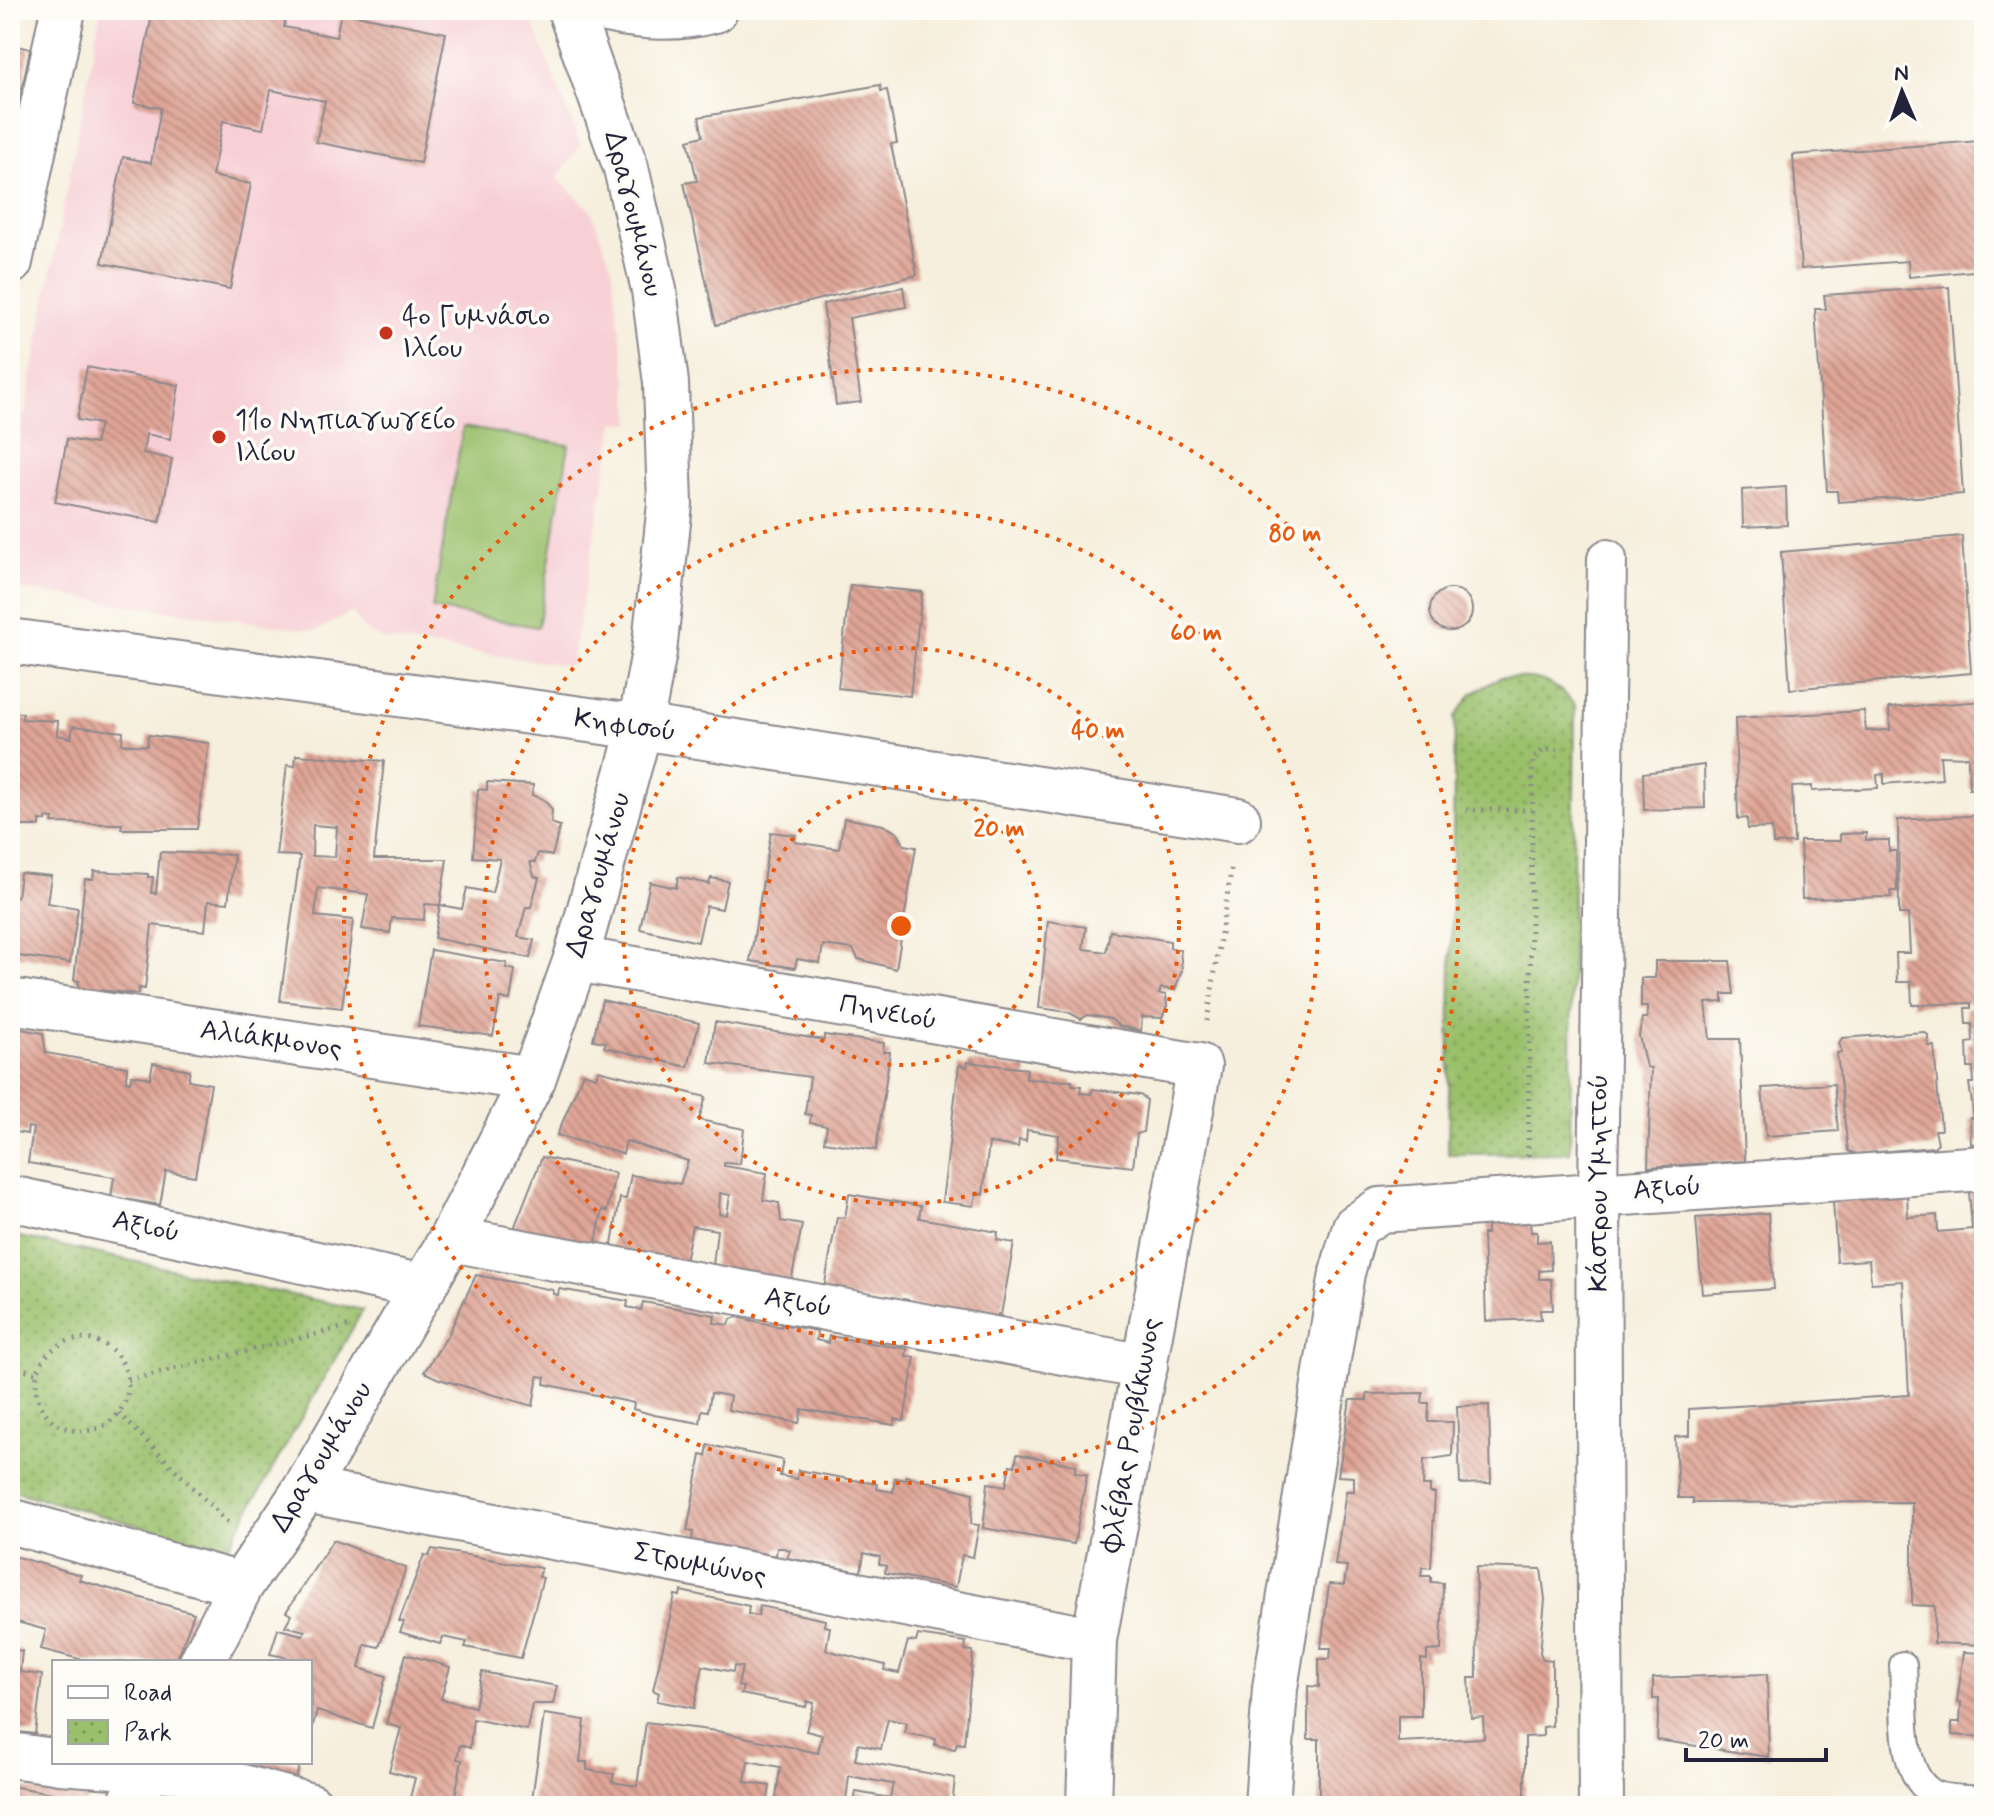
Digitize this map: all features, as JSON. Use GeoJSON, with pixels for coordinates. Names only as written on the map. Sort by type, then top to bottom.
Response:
{"type":"FeatureCollection","features":[{"type":"Feature","properties":{"kind":"street"},"geometry":{"type":"LineString","coordinates":[[10,262],[20,167],[63,10]]}},
{"type":"Feature","properties":{"kind":"street","name":"Δραγουμάνου"},"geometry":{"type":"LineString","coordinates":[[203,1660],[251,1570],[305,1490],[451,1239],[533,1079],[576,959],[640,727],[654,652],[670,504],[666,383],[654,290],[626,168],[570,10]]}},
{"type":"Feature","properties":{"kind":"street"},"geometry":{"type":"LineString","coordinates":[[606,10],[644,18],[693,16],[715,10]]}},
{"type":"Feature","properties":{"kind":"street","name":"Κάστρου Υμηττού"},"geometry":{"type":"LineString","coordinates":[[1601,1806],[1598,1193],[1607,559]]}},
{"type":"Feature","properties":{"kind":"street","name":"Κηφισού"},"geometry":{"type":"LineString","coordinates":[[10,641],[640,727],[1238,820]]}},
{"type":"Feature","properties":{"kind":"street","name":"Πηνειού"},"geometry":{"type":"LineString","coordinates":[[576,959],[1199,1066]]}},
{"type":"Feature","properties":{"kind":"street","name":"Αλιάκμονος"},"geometry":{"type":"LineString","coordinates":[[10,1001],[533,1079]]}},
{"type":"Feature","properties":{"kind":"street","name":"Φλέβας Ρουβίκωνος"},"geometry":{"type":"LineString","coordinates":[[1089,1806],[1094,1640],[1199,1066]]}},
{"type":"Feature","properties":{"kind":"street","name":"Αξιού"},"geometry":{"type":"LineString","coordinates":[[1267,1806],[1275,1688],[1342,1273],[1355,1227],[1380,1210],[1528,1197],[1984,1168]]}},
{"type":"Feature","properties":{"kind":"street","name":"Αξιού"},"geometry":{"type":"LineString","coordinates":[[10,1198],[416,1299]]}},
{"type":"Feature","properties":{"kind":"street","name":"Αξιού"},"geometry":{"type":"LineString","coordinates":[[451,1239],[1145,1367]]}},
{"type":"Feature","properties":{"kind":"street","name":"Στρυμώνος"},"geometry":{"type":"LineString","coordinates":[[305,1490],[1094,1640]]}},
{"type":"Feature","properties":{"kind":"street"},"geometry":{"type":"LineString","coordinates":[[10,1521],[251,1570]]}},
{"type":"Feature","properties":{"kind":"street"},"geometry":{"type":"LineString","coordinates":[[10,1755],[52,1761]]}},
{"type":"Feature","properties":{"kind":"street"},"geometry":{"type":"LineString","coordinates":[[119,1764],[184,1771],[311,1806]]}},
{"type":"Feature","properties":{"kind":"street"},"geometry":{"type":"LineString","coordinates":[[129,1806],[150,1765]]}},
{"type":"Feature","properties":{"kind":"lane"},"geometry":{"type":"LineString","coordinates":[[1903,1665],[1910,1769],[1920,1785],[1939,1795],[1984,1800]]}},
{"type":"Feature","properties":{"kind":"path"},"geometry":{"type":"LineString","coordinates":[[1528,1197],[1533,757],[1544,750],[1604,747]]}},
{"type":"Feature","properties":{"kind":"path"},"geometry":{"type":"LineString","coordinates":[[1466,810],[1532,810]]}},
{"type":"Feature","properties":{"kind":"path"},"geometry":{"type":"LineString","coordinates":[[1199,1066],[1238,820]]}},
{"type":"Feature","properties":{"kind":"path"},"geometry":{"type":"LineString","coordinates":[[128,1380],[416,1299]]}},
{"type":"Feature","properties":{"kind":"path"},"geometry":{"type":"LineString","coordinates":[[76,1339],[94,1341],[110,1349],[122,1362],[128,1380],[127,1397],[119,1413],[105,1425],[88,1431],[69,1430],[53,1422],[42,1408],[35,1391],[37,1373],[45,1357],[59,1345],[76,1339]]}},
{"type":"Feature","properties":{"kind":"path"},"geometry":{"type":"LineString","coordinates":[[10,1366],[37,1373]]}},
{"type":"Feature","properties":{"kind":"path"},"geometry":{"type":"LineString","coordinates":[[119,1413],[251,1570]]}},
{"type":"Feature","properties":{"kind":"shaded area","name":"4ο Γυμνάσιο Ιλίου"},"geometry":{"type":"Polygon","coordinates":[[[101,10],[499,10],[534,25],[581,146],[557,178],[591,210],[612,268],[632,423],[615,422],[571,666],[382,639],[365,630],[352,612],[316,631],[10,588],[10,489],[101,10]]]}},
{"type":"Feature","properties":{"kind":"green space"},"geometry":{"type":"Polygon","coordinates":[[[463,427],[569,445],[538,627],[432,609],[463,427]]]}},
{"type":"Feature","properties":{"kind":"green space"},"geometry":{"type":"Polygon","coordinates":[[[1501,677],[1551,684],[1575,706],[1570,1153],[1448,1154],[1455,717],[1472,694],[1501,677]]]}},
{"type":"Feature","properties":{"kind":"green space"},"geometry":{"type":"Polygon","coordinates":[[[10,1235],[363,1310],[226,1550],[10,1490],[10,1235]]]}},
{"type":"Feature","properties":{"kind":"building"},"geometry":{"type":"Polygon","coordinates":[[[153,10],[288,10],[284,27],[336,37],[341,12],[446,33],[420,163],[316,142],[325,101],[271,90],[263,129],[223,121],[212,176],[251,184],[230,289],[102,263],[123,157],[151,163],[161,108],[134,103],[153,10]]]}},
{"type":"Feature","properties":{"kind":"building"},"geometry":{"type":"Polygon","coordinates":[[[10,44],[30,49],[13,136],[10,135],[10,44]]]}},
{"type":"Feature","properties":{"kind":"building"},"geometry":{"type":"Polygon","coordinates":[[[880,85],[881,91],[887,90],[897,143],[891,144],[917,275],[716,325],[684,183],[697,181],[688,140],[703,136],[699,117],[880,85]]]}},
{"type":"Feature","properties":{"kind":"building"},"geometry":{"type":"Polygon","coordinates":[[[1980,141],[1984,159],[1984,270],[1909,277],[1908,261],[1801,269],[1793,155],[1980,141]]]}},
{"type":"Feature","properties":{"kind":"building"},"geometry":{"type":"Polygon","coordinates":[[[903,287],[906,307],[849,318],[861,402],[836,405],[823,304],[903,287]]]}},
{"type":"Feature","properties":{"kind":"building"},"geometry":{"type":"Polygon","coordinates":[[[1949,287],[1963,494],[1838,502],[1837,491],[1827,491],[1815,309],[1826,309],[1824,295],[1949,287]]]}},
{"type":"Feature","properties":{"kind":"building"},"geometry":{"type":"Polygon","coordinates":[[[87,367],[179,385],[170,439],[146,434],[143,453],[172,459],[160,522],[55,502],[67,439],[95,444],[100,424],[77,420],[87,367]]]}},
{"type":"Feature","properties":{"kind":"building"},"geometry":{"type":"Polygon","coordinates":[[[1786,487],[1787,525],[1743,527],[1742,490],[1786,487]]]}},
{"type":"Feature","properties":{"kind":"building"},"geometry":{"type":"Polygon","coordinates":[[[1962,536],[1971,673],[1790,689],[1781,552],[1962,536]]]}},
{"type":"Feature","properties":{"kind":"building"},"geometry":{"type":"Polygon","coordinates":[[[850,585],[922,592],[910,696],[838,688],[850,585]]]}},
{"type":"Feature","properties":{"kind":"building"},"geometry":{"type":"Polygon","coordinates":[[[1451,589],[1466,595],[1472,610],[1466,625],[1451,631],[1436,625],[1430,610],[1436,595],[1451,589]]]}},
{"type":"Feature","properties":{"kind":"building"},"geometry":{"type":"Polygon","coordinates":[[[1984,701],[1984,789],[1969,789],[1968,757],[1940,756],[1942,779],[1884,784],[1884,774],[1877,775],[1878,788],[1812,791],[1812,786],[1792,787],[1794,843],[1773,844],[1772,828],[1748,829],[1747,818],[1738,819],[1735,718],[1864,711],[1866,731],[1890,730],[1889,708],[1984,701]]]}},
{"type":"Feature","properties":{"kind":"building"},"geometry":{"type":"Polygon","coordinates":[[[10,712],[23,713],[22,719],[58,721],[57,735],[71,738],[73,726],[123,732],[122,744],[147,746],[148,735],[209,743],[197,829],[121,829],[122,824],[52,823],[53,819],[46,818],[46,821],[40,820],[40,826],[10,826],[10,712]]]}},
{"type":"Feature","properties":{"kind":"building"},"geometry":{"type":"Polygon","coordinates":[[[296,755],[384,761],[374,859],[447,859],[440,905],[425,904],[424,920],[392,918],[390,933],[362,929],[368,894],[318,888],[315,916],[353,920],[342,1008],[280,1001],[300,856],[276,855],[287,765],[295,766],[296,755]],[[313,825],[312,856],[335,857],[337,827],[313,825]]]}},
{"type":"Feature","properties":{"kind":"building"},"geometry":{"type":"Polygon","coordinates":[[[1704,765],[1705,808],[1644,810],[1643,773],[1704,765]]]}},
{"type":"Feature","properties":{"kind":"building"},"geometry":{"type":"Polygon","coordinates":[[[487,782],[533,785],[532,795],[543,799],[552,809],[551,823],[560,826],[552,856],[538,853],[535,862],[530,862],[534,876],[539,878],[531,907],[526,907],[518,937],[534,940],[530,958],[434,938],[440,905],[462,909],[467,888],[492,893],[500,859],[473,857],[478,789],[487,790],[487,782]]]}},
{"type":"Feature","properties":{"kind":"building"},"geometry":{"type":"Polygon","coordinates":[[[1984,815],[1984,1143],[1971,1144],[1970,1118],[1974,1118],[1969,1083],[1974,1083],[1973,1068],[1968,1068],[1967,1043],[1973,1042],[1972,1024],[1966,1024],[1965,1008],[1971,1008],[1971,1003],[1912,1005],[1911,982],[1897,982],[1896,953],[1910,953],[1908,914],[1899,914],[1898,820],[1984,815]]]}},
{"type":"Feature","properties":{"kind":"building"},"geometry":{"type":"Polygon","coordinates":[[[844,818],[883,825],[898,833],[904,845],[916,847],[896,969],[858,959],[853,949],[823,945],[820,963],[797,959],[795,968],[750,961],[771,832],[796,835],[795,842],[839,849],[844,818]]]}},
{"type":"Feature","properties":{"kind":"building"},"geometry":{"type":"Polygon","coordinates":[[[1866,833],[1866,840],[1889,840],[1889,851],[1896,851],[1897,891],[1890,891],[1891,897],[1802,899],[1800,841],[1840,841],[1840,834],[1866,833]]]}},
{"type":"Feature","properties":{"kind":"building"},"geometry":{"type":"Polygon","coordinates":[[[160,852],[234,855],[228,903],[208,901],[205,931],[152,925],[145,989],[139,988],[138,994],[78,988],[79,981],[74,980],[85,879],[93,879],[94,871],[148,874],[148,877],[153,877],[151,893],[156,893],[160,852]]]}},
{"type":"Feature","properties":{"kind":"building"},"geometry":{"type":"Polygon","coordinates":[[[20,873],[51,876],[47,903],[78,908],[70,963],[10,955],[10,895],[17,897],[20,873]]]}},
{"type":"Feature","properties":{"kind":"building"},"geometry":{"type":"Polygon","coordinates":[[[678,877],[709,884],[711,878],[728,881],[722,909],[706,906],[698,942],[640,929],[650,882],[676,888],[678,877]]]}},
{"type":"Feature","properties":{"kind":"building"},"geometry":{"type":"Polygon","coordinates":[[[1048,921],[1086,927],[1083,949],[1106,952],[1110,931],[1170,941],[1170,948],[1180,950],[1182,970],[1175,990],[1161,988],[1159,994],[1166,995],[1167,1006],[1162,1018],[1142,1017],[1141,1031],[1119,1026],[1111,1019],[1088,1015],[1081,1019],[1068,1012],[1039,1008],[1048,921]]]}},
{"type":"Feature","properties":{"kind":"building"},"geometry":{"type":"Polygon","coordinates":[[[431,950],[507,963],[506,968],[515,970],[510,1000],[500,998],[493,1036],[418,1026],[431,950]]]}},
{"type":"Feature","properties":{"kind":"building"},"geometry":{"type":"Polygon","coordinates":[[[1655,961],[1730,961],[1734,994],[1723,994],[1723,1002],[1706,1003],[1710,1039],[1740,1039],[1745,1161],[1648,1167],[1651,1068],[1646,1067],[1639,1036],[1642,1018],[1647,1018],[1647,1007],[1641,1007],[1641,978],[1655,978],[1655,961]]]}},
{"type":"Feature","properties":{"kind":"building"},"geometry":{"type":"Polygon","coordinates":[[[602,1000],[699,1023],[688,1067],[604,1047],[606,1042],[593,1040],[602,1000]]]}},
{"type":"Feature","properties":{"kind":"building"},"geometry":{"type":"Polygon","coordinates":[[[715,1022],[824,1040],[824,1035],[884,1043],[883,1052],[890,1052],[876,1150],[824,1142],[827,1126],[810,1123],[811,1115],[805,1114],[810,1077],[709,1063],[715,1022]]]}},
{"type":"Feature","properties":{"kind":"building"},"geometry":{"type":"Polygon","coordinates":[[[10,1027],[43,1033],[46,1053],[127,1067],[126,1081],[130,1082],[132,1075],[150,1078],[153,1063],[190,1070],[188,1080],[211,1084],[195,1176],[166,1171],[160,1205],[111,1197],[114,1177],[28,1163],[33,1128],[28,1127],[27,1134],[10,1131],[10,1027]]]}},
{"type":"Feature","properties":{"kind":"building"},"geometry":{"type":"Polygon","coordinates":[[[1924,1032],[1928,1035],[1928,1046],[1934,1046],[1941,1130],[1935,1130],[1938,1143],[1934,1147],[1856,1154],[1848,1151],[1837,1053],[1842,1052],[1839,1043],[1842,1038],[1924,1032]]]}},
{"type":"Feature","properties":{"kind":"building"},"geometry":{"type":"Polygon","coordinates":[[[968,1062],[1027,1069],[1026,1079],[1072,1081],[1072,1085],[1081,1086],[1080,1093],[1091,1094],[1093,1089],[1140,1095],[1147,1100],[1143,1132],[1137,1134],[1133,1167],[1056,1158],[1059,1135],[1027,1130],[1026,1141],[1019,1140],[1018,1147],[989,1143],[983,1194],[976,1193],[974,1206],[942,1202],[959,1065],[967,1067],[968,1062]]]}},
{"type":"Feature","properties":{"kind":"building"},"geometry":{"type":"Polygon","coordinates":[[[598,1070],[706,1097],[699,1120],[744,1129],[740,1164],[724,1163],[724,1166],[767,1173],[763,1200],[779,1203],[781,1221],[802,1225],[790,1288],[713,1266],[717,1230],[692,1226],[684,1267],[611,1250],[620,1198],[626,1199],[631,1175],[680,1184],[688,1161],[626,1141],[623,1154],[557,1135],[583,1073],[596,1077],[598,1070]],[[720,1193],[719,1214],[727,1215],[730,1195],[720,1193]]]}},
{"type":"Feature","properties":{"kind":"building"},"geometry":{"type":"Polygon","coordinates":[[[1834,1084],[1838,1131],[1766,1136],[1762,1088],[1834,1084]]]}},
{"type":"Feature","properties":{"kind":"building"},"geometry":{"type":"Polygon","coordinates":[[[542,1157],[615,1173],[607,1211],[602,1210],[595,1249],[513,1231],[542,1157]]]}},
{"type":"Feature","properties":{"kind":"building"},"geometry":{"type":"Polygon","coordinates":[[[1984,1191],[1984,1645],[1934,1643],[1935,1606],[1912,1605],[1912,1502],[1693,1503],[1693,1498],[1678,1498],[1675,1437],[1689,1436],[1689,1409],[1909,1395],[1903,1281],[1871,1283],[1869,1260],[1837,1262],[1833,1201],[1907,1196],[1908,1217],[1937,1215],[1938,1232],[1972,1229],[1969,1192],[1984,1191]]]}},
{"type":"Feature","properties":{"kind":"building"},"geometry":{"type":"Polygon","coordinates":[[[849,1194],[921,1206],[919,1218],[998,1232],[997,1240],[1014,1243],[1001,1315],[998,1314],[997,1320],[909,1305],[909,1301],[898,1299],[896,1306],[823,1294],[837,1217],[845,1218],[849,1194]]]}},
{"type":"Feature","properties":{"kind":"building"},"geometry":{"type":"Polygon","coordinates":[[[1768,1213],[1774,1289],[1702,1294],[1696,1218],[1768,1213]]]}},
{"type":"Feature","properties":{"kind":"building"},"geometry":{"type":"Polygon","coordinates":[[[1530,1221],[1531,1232],[1537,1232],[1537,1242],[1550,1241],[1551,1270],[1539,1271],[1539,1279],[1551,1279],[1553,1310],[1540,1310],[1541,1319],[1486,1321],[1483,1234],[1487,1234],[1487,1222],[1530,1221]]]}},
{"type":"Feature","properties":{"kind":"building"},"geometry":{"type":"Polygon","coordinates":[[[476,1275],[553,1290],[553,1294],[558,1295],[559,1289],[628,1301],[627,1307],[641,1310],[643,1302],[715,1315],[714,1323],[729,1325],[731,1319],[737,1317],[781,1327],[781,1324],[817,1331],[816,1340],[828,1343],[829,1336],[907,1349],[906,1356],[915,1357],[904,1421],[895,1419],[894,1425],[802,1409],[799,1423],[728,1410],[730,1396],[711,1393],[708,1411],[702,1410],[700,1423],[633,1409],[634,1403],[544,1384],[545,1377],[538,1376],[533,1406],[439,1379],[424,1372],[448,1335],[476,1275]]]}},
{"type":"Feature","properties":{"kind":"building"},"geometry":{"type":"Polygon","coordinates":[[[1423,1393],[1422,1403],[1429,1403],[1428,1422],[1453,1422],[1452,1456],[1424,1460],[1423,1486],[1430,1486],[1430,1493],[1435,1493],[1431,1568],[1422,1567],[1421,1576],[1431,1576],[1431,1582],[1443,1583],[1441,1650],[1427,1651],[1427,1660],[1421,1659],[1421,1716],[1398,1716],[1398,1742],[1484,1738],[1483,1717],[1471,1718],[1469,1678],[1477,1678],[1476,1567],[1541,1569],[1545,1599],[1540,1653],[1543,1659],[1552,1660],[1552,1726],[1543,1727],[1543,1736],[1525,1737],[1525,1806],[1319,1806],[1319,1739],[1308,1739],[1308,1686],[1319,1687],[1319,1659],[1330,1659],[1331,1648],[1321,1648],[1329,1584],[1344,1585],[1347,1566],[1335,1565],[1346,1491],[1354,1491],[1354,1477],[1338,1476],[1350,1400],[1367,1400],[1367,1394],[1423,1393]]]}},
{"type":"Feature","properties":{"kind":"building"},"geometry":{"type":"Polygon","coordinates":[[[1489,1405],[1491,1483],[1460,1484],[1457,1406],[1489,1405]]]}},
{"type":"Feature","properties":{"kind":"building"},"geometry":{"type":"Polygon","coordinates":[[[708,1445],[783,1460],[780,1476],[797,1479],[798,1470],[877,1484],[876,1489],[893,1492],[895,1478],[906,1480],[906,1476],[973,1493],[971,1524],[979,1525],[973,1557],[962,1555],[956,1587],[885,1573],[886,1566],[879,1564],[880,1557],[864,1553],[861,1572],[787,1558],[790,1550],[783,1548],[777,1548],[776,1556],[692,1540],[693,1532],[687,1531],[701,1455],[706,1456],[708,1445]]]}},
{"type":"Feature","properties":{"kind":"building"},"geometry":{"type":"Polygon","coordinates":[[[1017,1454],[1076,1465],[1075,1472],[1087,1475],[1074,1544],[983,1528],[988,1483],[1006,1486],[1010,1465],[1015,1466],[1017,1454]]]}},
{"type":"Feature","properties":{"kind":"building"},"geometry":{"type":"Polygon","coordinates":[[[333,1540],[406,1568],[379,1647],[365,1644],[359,1668],[386,1676],[372,1728],[317,1711],[312,1728],[312,1660],[288,1660],[270,1654],[278,1629],[303,1635],[305,1631],[285,1626],[291,1615],[286,1612],[333,1540]]]}},
{"type":"Feature","properties":{"kind":"building"},"geometry":{"type":"Polygon","coordinates":[[[432,1549],[541,1568],[539,1577],[543,1578],[521,1658],[465,1647],[467,1642],[443,1637],[440,1644],[400,1632],[404,1622],[399,1621],[424,1555],[429,1556],[432,1549]]]}},
{"type":"Feature","properties":{"kind":"building"},"geometry":{"type":"Polygon","coordinates":[[[10,1555],[81,1575],[79,1580],[194,1613],[177,1660],[83,1660],[41,1649],[46,1630],[10,1620],[10,1555]]]}},
{"type":"Feature","properties":{"kind":"building"},"geometry":{"type":"Polygon","coordinates":[[[681,1591],[749,1606],[748,1614],[758,1616],[760,1606],[825,1620],[824,1626],[830,1627],[826,1650],[885,1665],[884,1670],[899,1673],[908,1641],[916,1642],[918,1635],[966,1642],[965,1650],[973,1651],[964,1744],[957,1743],[955,1749],[935,1745],[936,1739],[905,1733],[907,1723],[888,1719],[881,1749],[858,1744],[855,1760],[955,1778],[952,1806],[821,1806],[817,1803],[816,1806],[775,1806],[780,1767],[748,1761],[745,1782],[770,1786],[767,1806],[634,1806],[610,1802],[609,1806],[531,1806],[544,1714],[585,1720],[580,1762],[587,1762],[587,1770],[614,1774],[612,1782],[637,1786],[646,1722],[717,1731],[818,1753],[822,1735],[806,1731],[814,1703],[807,1701],[806,1707],[741,1694],[743,1687],[738,1686],[742,1667],[734,1666],[733,1672],[703,1666],[694,1708],[657,1701],[659,1693],[653,1690],[675,1595],[680,1596],[681,1591]],[[849,1776],[846,1801],[854,1802],[856,1792],[890,1798],[893,1784],[849,1776]]]}},
{"type":"Feature","properties":{"kind":"building"},"geometry":{"type":"Polygon","coordinates":[[[10,1649],[22,1651],[20,1672],[42,1675],[35,1734],[10,1731],[10,1649]]]}},
{"type":"Feature","properties":{"kind":"building"},"geometry":{"type":"Polygon","coordinates":[[[1964,1652],[1984,1653],[1984,1737],[1952,1735],[1952,1722],[1960,1722],[1961,1702],[1957,1701],[1964,1652]]]}},
{"type":"Feature","properties":{"kind":"building"},"geometry":{"type":"Polygon","coordinates":[[[406,1654],[450,1667],[441,1699],[475,1707],[482,1672],[557,1686],[553,1704],[532,1704],[527,1730],[473,1719],[470,1748],[460,1745],[457,1759],[462,1760],[453,1806],[408,1806],[415,1778],[389,1771],[401,1728],[386,1724],[406,1654]]]}},
{"type":"Feature","properties":{"kind":"building"},"geometry":{"type":"Polygon","coordinates":[[[1767,1674],[1769,1757],[1657,1740],[1659,1699],[1653,1699],[1653,1678],[1767,1674]]]}},
{"type":"Feature","properties":{"kind":"building"},"geometry":{"type":"Polygon","coordinates":[[[231,1764],[300,1764],[294,1784],[231,1764]]]}},
{"type":"Feature","properties":{"kind":"building"},"geometry":{"type":"Polygon","coordinates":[[[10,1786],[88,1799],[85,1806],[10,1806],[10,1786]]]}},
{"type":"Feature","properties":{"kind":"building"},"geometry":{"type":"Polygon","coordinates":[[[193,1792],[238,1806],[190,1806],[193,1792]]]}},
{"type":"Feature","properties":{"kind":"place","name":"4ο Γυμνάσιο Ιλίου"},"geometry":{"type":"Point","coordinates":[386,333]}},
{"type":"Feature","properties":{"kind":"place","name":"11ο Νηπιαγωγείο Ιλίου"},"geometry":{"type":"Point","coordinates":[219,437]}}]}
